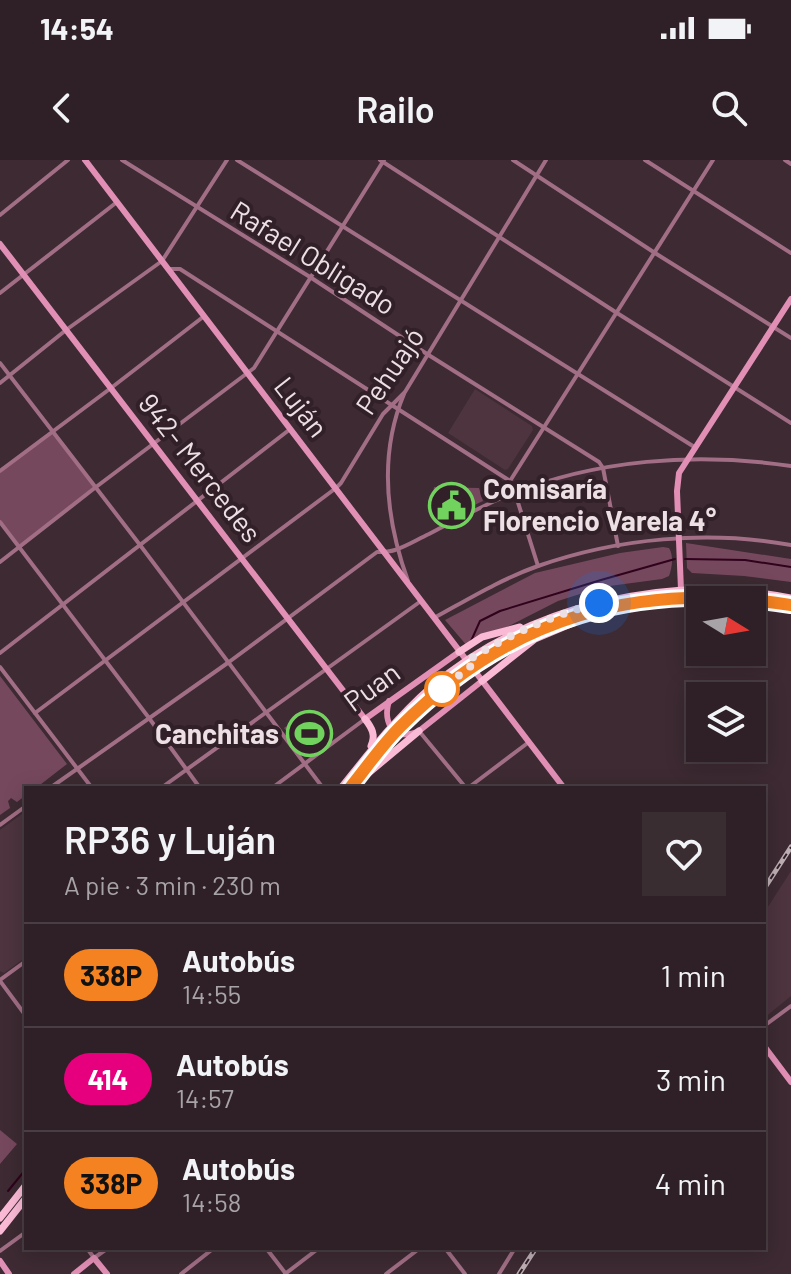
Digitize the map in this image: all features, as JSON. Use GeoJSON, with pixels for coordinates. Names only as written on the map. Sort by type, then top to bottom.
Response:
{"type":"FeatureCollection","features":[{"type":"Feature","properties":{"kind":"main road","name":"Luján"},"geometry":{"type":"LineString","coordinates":[[85,160],[562,786]]}},
{"type":"Feature","properties":{"kind":"main road","name":"942- Mercedes"},"geometry":{"type":"LineString","coordinates":[[0,244],[365,719]]}},
{"type":"Feature","properties":{"kind":"main road"},"geometry":{"type":"LineString","coordinates":[[681,590],[679,473],[791,299]]}},
{"type":"Feature","properties":{"kind":"main road"},"geometry":{"type":"LineString","coordinates":[[459,652],[482,637],[623,597],[681,590],[746,591],[791,598]]}},
{"type":"Feature","properties":{"kind":"main road"},"geometry":{"type":"LineString","coordinates":[[469,664],[577,616],[652,600],[740,598],[791,605]]}},
{"type":"Feature","properties":{"kind":"main road"},"geometry":{"type":"LineString","coordinates":[[352,786],[535,639],[601,610]]}},
{"type":"Feature","properties":{"kind":"main road"},"geometry":{"type":"LineString","coordinates":[[343,786],[393,729],[469,664],[505,639],[553,617]]}},
{"type":"Feature","properties":{"kind":"main road","name":"Puan"},"geometry":{"type":"LineString","coordinates":[[365,719],[459,652]]}},
{"type":"Feature","properties":{"kind":"main road"},"geometry":{"type":"LineString","coordinates":[[389,701],[386,718],[393,729],[409,736],[419,731]]}},
{"type":"Feature","properties":{"kind":"main road"},"geometry":{"type":"LineString","coordinates":[[362,762],[374,739],[365,719]]}},
{"type":"Feature","properties":{"kind":"main road"},"geometry":{"type":"LineString","coordinates":[[351,786],[393,729]]}},
{"type":"Feature","properties":{"kind":"main road"},"geometry":{"type":"LineString","coordinates":[[766,1049],[791,1082]]}},
{"type":"Feature","properties":{"kind":"main road"},"geometry":{"type":"LineString","coordinates":[[0,1218],[24,1188]]}},
{"type":"Feature","properties":{"kind":"main road"},"geometry":{"type":"LineString","coordinates":[[0,1231],[24,1201]]}},
{"type":"Feature","properties":{"kind":"main road"},"geometry":{"type":"LineString","coordinates":[[74,1274],[94,1258],[107,1274]]}},
{"type":"Feature","properties":{"kind":"main road"},"geometry":{"type":"LineString","coordinates":[[0,1261],[9,1274]]}},
{"type":"Feature","properties":{"kind":"street"},"geometry":{"type":"LineString","coordinates":[[0,215],[68,160]]}},
{"type":"Feature","properties":{"kind":"street","name":"Rafael Obligado"},"geometry":{"type":"LineString","coordinates":[[122,160],[595,459],[603,468]]}},
{"type":"Feature","properties":{"kind":"street"},"geometry":{"type":"LineString","coordinates":[[0,383],[66,330],[162,261],[227,160]]}},
{"type":"Feature","properties":{"kind":"street"},"geometry":{"type":"LineString","coordinates":[[237,160],[696,448]]}},
{"type":"Feature","properties":{"kind":"street"},"geometry":{"type":"LineString","coordinates":[[513,160],[791,338]]}},
{"type":"Feature","properties":{"kind":"street","name":"Pehuajó"},"geometry":{"type":"LineString","coordinates":[[35,713],[341,483],[383,414],[405,392],[546,160]]}},
{"type":"Feature","properties":{"kind":"street"},"geometry":{"type":"LineString","coordinates":[[645,160],[791,253]]}},
{"type":"Feature","properties":{"kind":"street"},"geometry":{"type":"LineString","coordinates":[[503,497],[510,481],[713,160]]}},
{"type":"Feature","properties":{"kind":"street"},"geometry":{"type":"LineString","coordinates":[[785,160],[791,164]]}},
{"type":"Feature","properties":{"kind":"street"},"geometry":{"type":"LineString","coordinates":[[0,562],[254,368],[382,161],[791,423]]}},
{"type":"Feature","properties":{"kind":"street"},"geometry":{"type":"LineString","coordinates":[[0,293],[117,202]]}},
{"type":"Feature","properties":{"kind":"street"},"geometry":{"type":"LineString","coordinates":[[169,269],[180,269],[510,481]]}},
{"type":"Feature","properties":{"kind":"street"},"geometry":{"type":"LineString","coordinates":[[0,471],[203,317]]}},
{"type":"Feature","properties":{"kind":"street"},"geometry":{"type":"LineString","coordinates":[[0,363],[321,786]]}},
{"type":"Feature","properties":{"kind":"street"},"geometry":{"type":"LineString","coordinates":[[405,392],[397,410],[389,446],[387,483],[397,550],[410,587]]}},
{"type":"Feature","properties":{"kind":"street"},"geometry":{"type":"LineString","coordinates":[[0,653],[290,429]]}},
{"type":"Feature","properties":{"kind":"street"},"geometry":{"type":"LineString","coordinates":[[53,786],[229,662],[377,552],[397,550],[503,497],[603,468],[645,462],[688,458],[791,466]]}},
{"type":"Feature","properties":{"kind":"street"},"geometry":{"type":"LineString","coordinates":[[603,468],[618,546]]}},
{"type":"Feature","properties":{"kind":"street"},"geometry":{"type":"LineString","coordinates":[[515,493],[538,566]]}},
{"type":"Feature","properties":{"kind":"street"},"geometry":{"type":"LineString","coordinates":[[0,522],[199,786]]}},
{"type":"Feature","properties":{"kind":"street"},"geometry":{"type":"LineString","coordinates":[[434,618],[502,581],[538,566],[618,546],[700,536],[791,545]]}},
{"type":"Feature","properties":{"kind":"street"},"geometry":{"type":"LineString","coordinates":[[164,786],[421,601]]}},
{"type":"Feature","properties":{"kind":"street"},"geometry":{"type":"LineString","coordinates":[[0,667],[90,786]]}},
{"type":"Feature","properties":{"kind":"street","name":"Puan"},"geometry":{"type":"LineString","coordinates":[[275,786],[365,719]]}},
{"type":"Feature","properties":{"kind":"street"},"geometry":{"type":"LineString","coordinates":[[419,731],[465,786]]}},
{"type":"Feature","properties":{"kind":"street"},"geometry":{"type":"LineString","coordinates":[[470,786],[529,742]]}},
{"type":"Feature","properties":{"kind":"street"},"geometry":{"type":"LineString","coordinates":[[0,825],[24,807]]}},
{"type":"Feature","properties":{"kind":"street"},"geometry":{"type":"LineString","coordinates":[[24,962],[0,980],[24,1013]]}},
{"type":"Feature","properties":{"kind":"street"},"geometry":{"type":"LineString","coordinates":[[766,1025],[791,1006]]}},
{"type":"Feature","properties":{"kind":"street"},"geometry":{"type":"LineString","coordinates":[[0,1251],[24,1233]]}},
{"type":"Feature","properties":{"kind":"street"},"geometry":{"type":"LineString","coordinates":[[88,1250],[94,1258],[105,1250]]}},
{"type":"Feature","properties":{"kind":"street"},"geometry":{"type":"LineString","coordinates":[[181,1274],[211,1250]]}},
{"type":"Feature","properties":{"kind":"street"},"geometry":{"type":"LineString","coordinates":[[268,1250],[286,1274],[316,1250]]}},
{"type":"Feature","properties":{"kind":"street"},"geometry":{"type":"LineString","coordinates":[[386,1274],[417,1250]]}},
{"type":"Feature","properties":{"kind":"street"},"geometry":{"type":"LineString","coordinates":[[447,1250],[465,1274]]}},
{"type":"Feature","properties":{"kind":"street"},"geometry":{"type":"LineString","coordinates":[[499,1274],[514,1250]]}},
{"type":"Feature","properties":{"kind":"shaded area"},"geometry":{"type":"Polygon","coordinates":[[[475,389],[532,426],[533,430],[508,469],[505,470],[448,433],[475,389]]]}},
{"type":"Feature","properties":{"kind":"shaded area"},"geometry":{"type":"Polygon","coordinates":[[[52,431],[96,487],[19,547],[0,522],[0,471],[52,431]]]}},
{"type":"Feature","properties":{"kind":"shaded area"},"geometry":{"type":"Polygon","coordinates":[[[434,487],[479,488],[483,501],[466,509],[458,492],[438,501],[433,493],[434,487]]]}},
{"type":"Feature","properties":{"kind":"shaded area"},"geometry":{"type":"Polygon","coordinates":[[[686,543],[791,559],[791,582],[692,573],[687,568],[686,543]]]}},
{"type":"Feature","properties":{"kind":"shaded area"},"geometry":{"type":"Polygon","coordinates":[[[669,548],[672,555],[669,576],[602,587],[558,601],[468,647],[445,620],[535,573],[620,553],[669,548]]]}},
{"type":"Feature","properties":{"kind":"shaded area"},"geometry":{"type":"Polygon","coordinates":[[[0,676],[67,764],[39,786],[24,786],[24,797],[17,802],[11,798],[8,801],[10,808],[0,815],[0,676]]]}},
{"type":"Feature","properties":{"kind":"shaded area","name":"Canchitas"},"geometry":{"type":"Polygon","coordinates":[[[304,713],[310,720],[319,713],[333,733],[305,755],[284,728],[304,713]]]}},
{"type":"Feature","properties":{"kind":"shaded area"},"geometry":{"type":"Polygon","coordinates":[[[24,812],[24,958],[4,973],[0,971],[0,830],[24,812]]]}},
{"type":"Feature","properties":{"kind":"shaded area"},"geometry":{"type":"Polygon","coordinates":[[[791,871],[791,996],[766,1016],[766,910],[791,871]]]}},
{"type":"Feature","properties":{"kind":"shaded area"},"geometry":{"type":"Polygon","coordinates":[[[0,1130],[17,1144],[0,1164],[0,1130]]]}},
{"type":"Feature","properties":{"kind":"waterway"},"geometry":{"type":"LineString","coordinates":[[471,641],[480,621],[500,611],[675,559]]}},
{"type":"Feature","properties":{"kind":"waterway"},"geometry":{"type":"LineString","coordinates":[[685,559],[745,560],[791,567]]}},
{"type":"Feature","properties":{"kind":"waterway"},"geometry":{"type":"LineString","coordinates":[[8,1191],[24,1171]]}},
{"type":"Feature","properties":{"kind":"railway"},"geometry":{"type":"LineString","coordinates":[[766,886],[791,847]]}},
{"type":"Feature","properties":{"kind":"railway"},"geometry":{"type":"LineString","coordinates":[[519,1274],[535,1250]]}},
{"type":"Feature","properties":{"kind":"bus line","name":"338P"},"geometry":{"type":"LineString","coordinates":[[352,786],[391,736],[455,678],[491,654],[552,625],[624,605],[682,597],[740,598],[791,605]]}},
{"type":"Feature","properties":{"kind":"place","name":"Comisaría Florencio Varela 4°"},"geometry":{"type":"Point","coordinates":[452,505]}},
{"type":"Feature","properties":{"kind":"place","name":"Canchitas"},"geometry":{"type":"Point","coordinates":[310,734]}},
{"type":"Feature","properties":{"kind":"route"},"geometry":{"type":"LineString","coordinates":[[442,689],[439,691],[471,666],[467,661],[485,649],[545,620],[599,603]]}}]}
